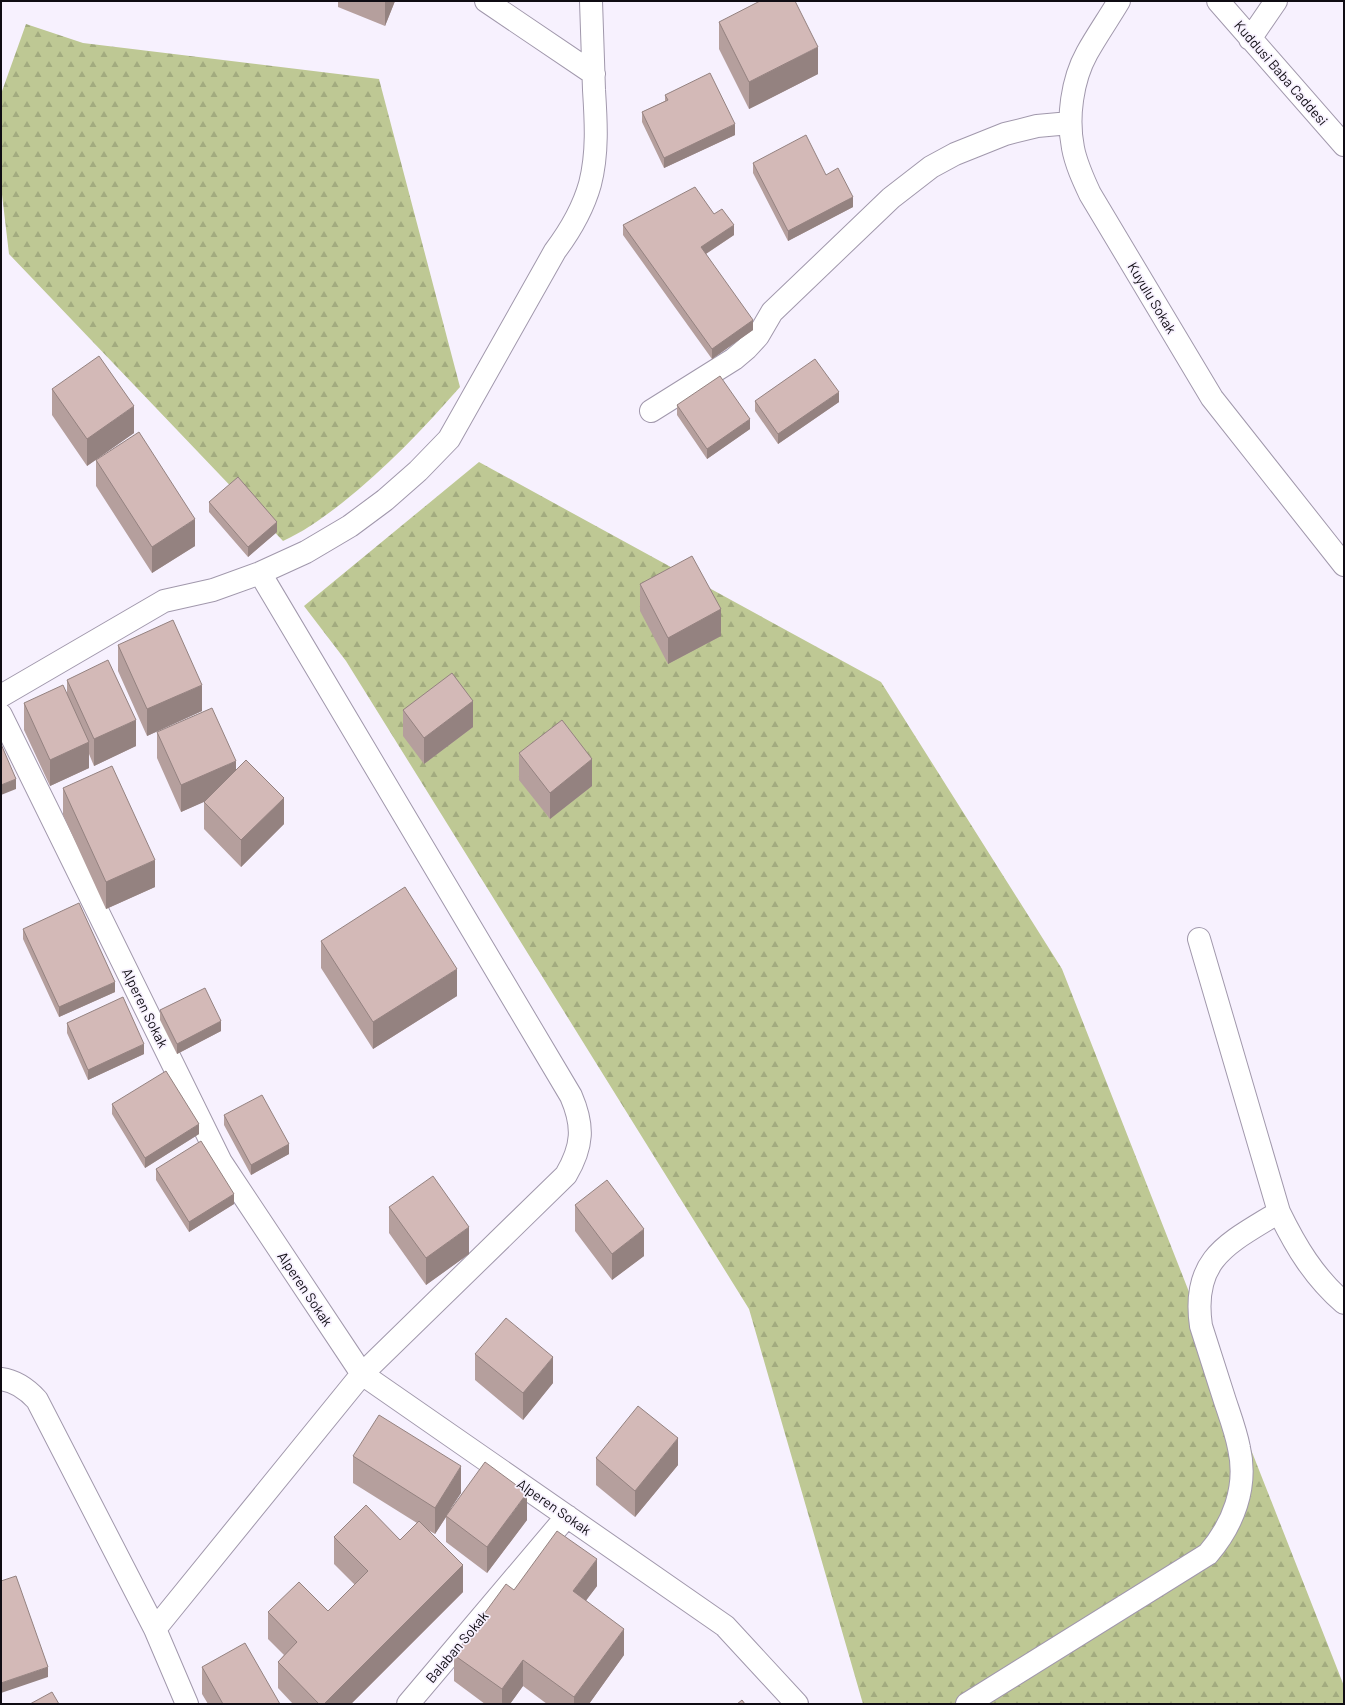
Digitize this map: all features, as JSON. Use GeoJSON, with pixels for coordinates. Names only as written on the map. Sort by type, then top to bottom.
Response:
{"type":"FeatureCollection","features":[{"type":"Feature","properties":{"kind":"street"},"geometry":{"type":"LineString","coordinates":[[486,1],[594,74]]}},
{"type":"Feature","properties":{"kind":"street"},"geometry":{"type":"LineString","coordinates":[[1,696],[164,602],[212,590],[260,573],[306,552],[350,526],[385,500],[413,476],[449,439],[555,251],[570,231],[590,185],[595,160],[596,133],[591,1]]}},
{"type":"Feature","properties":{"kind":"street","name":"Kuyulu Sokak"},"geometry":{"type":"LineString","coordinates":[[1119,1],[1086,54],[1077,76],[1072,99],[1070,123],[1073,148],[1080,171],[1090,194],[1212,398],[1342,557]]}},
{"type":"Feature","properties":{"kind":"street","name":"Kuddusi Baba Caddesi"},"geometry":{"type":"LineString","coordinates":[[1218,1],[1344,145]]}},
{"type":"Feature","properties":{"kind":"street"},"geometry":{"type":"LineString","coordinates":[[1250,39],[1276,1]]}},
{"type":"Feature","properties":{"kind":"street"},"geometry":{"type":"LineString","coordinates":[[650,411],[734,359],[747,348],[758,336],[772,312],[891,198],[931,167],[955,154],[1005,134],[1038,126],[1070,123]]}},
{"type":"Feature","properties":{"kind":"street"},"geometry":{"type":"LineString","coordinates":[[155,1629],[362,1374],[566,1175],[574,1161],[579,1146],[580,1129],[578,1112],[571,1096],[260,573]]}},
{"type":"Feature","properties":{"kind":"street","name":"Alperen Sokak"},"geometry":{"type":"LineString","coordinates":[[1,715],[222,1162],[362,1374],[725,1626],[797,1704]]}},
{"type":"Feature","properties":{"kind":"street"},"geometry":{"type":"LineString","coordinates":[[1199,939],[1279,1212],[1294,1242],[1308,1264],[1324,1284],[1344,1303]]}},
{"type":"Feature","properties":{"kind":"street"},"geometry":{"type":"LineString","coordinates":[[966,1704],[1208,1554],[1220,1540],[1237,1505],[1241,1487],[1242,1468],[1238,1442],[1201,1326],[1199,1294],[1203,1278],[1209,1264],[1219,1252],[1230,1242],[1279,1212]]}},
{"type":"Feature","properties":{"kind":"street"},"geometry":{"type":"LineString","coordinates":[[1,1379],[19,1384],[37,1400],[155,1629],[187,1704]]}},
{"type":"Feature","properties":{"kind":"street","name":"Balaban Sokak"},"geometry":{"type":"LineString","coordinates":[[408,1704],[567,1516]]}},
{"type":"Feature","properties":{"kind":"green space"},"geometry":{"type":"Polygon","coordinates":[[[26,24],[83,43],[379,79],[460,387],[418,433],[374,476],[342,503],[307,528],[291,537],[283,541],[9,254],[1,186],[1,94],[26,24]]]}},
{"type":"Feature","properties":{"kind":"green space"},"geometry":{"type":"Polygon","coordinates":[[[479,462],[881,682],[1062,969],[1344,1686],[1344,1704],[863,1704],[749,1309],[346,661],[304,606],[479,462]]]}},
{"type":"Feature","properties":{"kind":"building"},"geometry":{"type":"Polygon","coordinates":[[[760,1],[795,1],[818,47],[749,82],[719,22],[760,1]]]}},
{"type":"Feature","properties":{"kind":"building"},"geometry":{"type":"Polygon","coordinates":[[[710,73],[735,124],[664,158],[642,112],[668,100],[665,95],[710,73]]]}},
{"type":"Feature","properties":{"kind":"building"},"geometry":{"type":"Polygon","coordinates":[[[806,135],[826,175],[838,168],[853,197],[788,231],[753,163],[806,135]]]}},
{"type":"Feature","properties":{"kind":"building"},"geometry":{"type":"Polygon","coordinates":[[[695,187],[714,214],[722,209],[734,225],[701,247],[753,320],[712,349],[623,225],[695,187]]]}},
{"type":"Feature","properties":{"kind":"building"},"geometry":{"type":"Polygon","coordinates":[[[99,356],[134,406],[87,439],[52,389],[99,356]]]}},
{"type":"Feature","properties":{"kind":"building"},"geometry":{"type":"Polygon","coordinates":[[[815,359],[839,392],[778,434],[755,401],[815,359]]]}},
{"type":"Feature","properties":{"kind":"building"},"geometry":{"type":"Polygon","coordinates":[[[720,376],[750,419],[707,449],[677,405],[720,376]]]}},
{"type":"Feature","properties":{"kind":"building"},"geometry":{"type":"Polygon","coordinates":[[[139,432],[195,519],[152,547],[96,460],[139,432]]]}},
{"type":"Feature","properties":{"kind":"building"},"geometry":{"type":"Polygon","coordinates":[[[238,477],[277,522],[248,547],[209,502],[238,477]]]}},
{"type":"Feature","properties":{"kind":"building"},"geometry":{"type":"Polygon","coordinates":[[[692,556],[721,609],[668,638],[640,584],[692,556]]]}},
{"type":"Feature","properties":{"kind":"building"},"geometry":{"type":"Polygon","coordinates":[[[173,620],[202,685],[147,709],[118,645],[173,620]]]}},
{"type":"Feature","properties":{"kind":"building"},"geometry":{"type":"Polygon","coordinates":[[[108,660],[136,720],[94,739],[67,680],[108,660]]]}},
{"type":"Feature","properties":{"kind":"building"},"geometry":{"type":"Polygon","coordinates":[[[452,673],[473,701],[424,738],[403,710],[452,673]]]}},
{"type":"Feature","properties":{"kind":"building"},"geometry":{"type":"Polygon","coordinates":[[[63,685],[89,742],[50,760],[24,703],[63,685]]]}},
{"type":"Feature","properties":{"kind":"building"},"geometry":{"type":"Polygon","coordinates":[[[212,708],[236,761],[181,785],[157,732],[212,708]]]}},
{"type":"Feature","properties":{"kind":"building"},"geometry":{"type":"Polygon","coordinates":[[[562,720],[592,759],[550,793],[519,753],[562,720]]]}},
{"type":"Feature","properties":{"kind":"building"},"geometry":{"type":"Polygon","coordinates":[[[1,744],[16,779],[1,785],[1,744]]]}},
{"type":"Feature","properties":{"kind":"building"},"geometry":{"type":"Polygon","coordinates":[[[246,760],[284,798],[241,840],[204,802],[246,760]]]}},
{"type":"Feature","properties":{"kind":"building"},"geometry":{"type":"Polygon","coordinates":[[[112,766],[155,860],[106,882],[63,788],[112,766]]]}},
{"type":"Feature","properties":{"kind":"building"},"geometry":{"type":"Polygon","coordinates":[[[405,887],[457,969],[373,1022],[321,941],[405,887]]]}},
{"type":"Feature","properties":{"kind":"building"},"geometry":{"type":"Polygon","coordinates":[[[79,903],[115,982],[59,1007],[23,929],[79,903]]]}},
{"type":"Feature","properties":{"kind":"building"},"geometry":{"type":"Polygon","coordinates":[[[205,988],[221,1021],[177,1044],[160,1010],[205,988]]]}},
{"type":"Feature","properties":{"kind":"building"},"geometry":{"type":"Polygon","coordinates":[[[123,997],[144,1044],[88,1070],[67,1023],[123,997]]]}},
{"type":"Feature","properties":{"kind":"building"},"geometry":{"type":"Polygon","coordinates":[[[166,1071],[199,1124],[145,1158],[112,1104],[166,1071]]]}},
{"type":"Feature","properties":{"kind":"building"},"geometry":{"type":"Polygon","coordinates":[[[262,1095],[289,1144],[251,1165],[224,1115],[262,1095]]]}},
{"type":"Feature","properties":{"kind":"building"},"geometry":{"type":"Polygon","coordinates":[[[201,1141],[234,1194],[189,1222],[156,1169],[201,1141]]]}},
{"type":"Feature","properties":{"kind":"building"},"geometry":{"type":"Polygon","coordinates":[[[433,1176],[469,1227],[426,1258],[389,1207],[433,1176]]]}},
{"type":"Feature","properties":{"kind":"building"},"geometry":{"type":"Polygon","coordinates":[[[607,1180],[644,1229],[612,1254],[575,1205],[607,1180]]]}},
{"type":"Feature","properties":{"kind":"building"},"geometry":{"type":"Polygon","coordinates":[[[506,1318],[553,1357],[523,1393],[475,1354],[506,1318]]]}},
{"type":"Feature","properties":{"kind":"building"},"geometry":{"type":"Polygon","coordinates":[[[638,1406],[678,1438],[635,1491],[596,1458],[638,1406]]]}},
{"type":"Feature","properties":{"kind":"building"},"geometry":{"type":"Polygon","coordinates":[[[379,1415],[461,1466],[435,1508],[353,1456],[379,1415]]]}},
{"type":"Feature","properties":{"kind":"building"},"geometry":{"type":"Polygon","coordinates":[[[485,1462],[527,1493],[487,1547],[446,1516],[485,1462]]]}},
{"type":"Feature","properties":{"kind":"building"},"geometry":{"type":"Polygon","coordinates":[[[366,1505],[400,1540],[419,1521],[463,1565],[324,1704],[319,1704],[278,1662],[297,1642],[268,1612],[299,1582],[328,1611],[368,1571],[334,1537],[366,1505]]]}},
{"type":"Feature","properties":{"kind":"building"},"geometry":{"type":"Polygon","coordinates":[[[557,1531],[597,1559],[573,1591],[624,1629],[574,1697],[523,1660],[502,1689],[454,1655],[506,1584],[514,1590],[557,1531]]]}},
{"type":"Feature","properties":{"kind":"building"},"geometry":{"type":"Polygon","coordinates":[[[16,1576],[48,1667],[1,1683],[1,1581],[16,1576]]]}},
{"type":"Feature","properties":{"kind":"building"},"geometry":{"type":"Polygon","coordinates":[[[245,1643],[280,1704],[223,1704],[202,1667],[245,1643]]]}},
{"type":"Feature","properties":{"kind":"building"},"geometry":{"type":"Polygon","coordinates":[[[52,1692],[59,1704],[30,1704],[52,1692]]]}},
{"type":"Feature","properties":{"kind":"building"},"geometry":{"type":"Polygon","coordinates":[[[742,1700],[745,1704],[737,1704],[742,1700]]]}}]}
